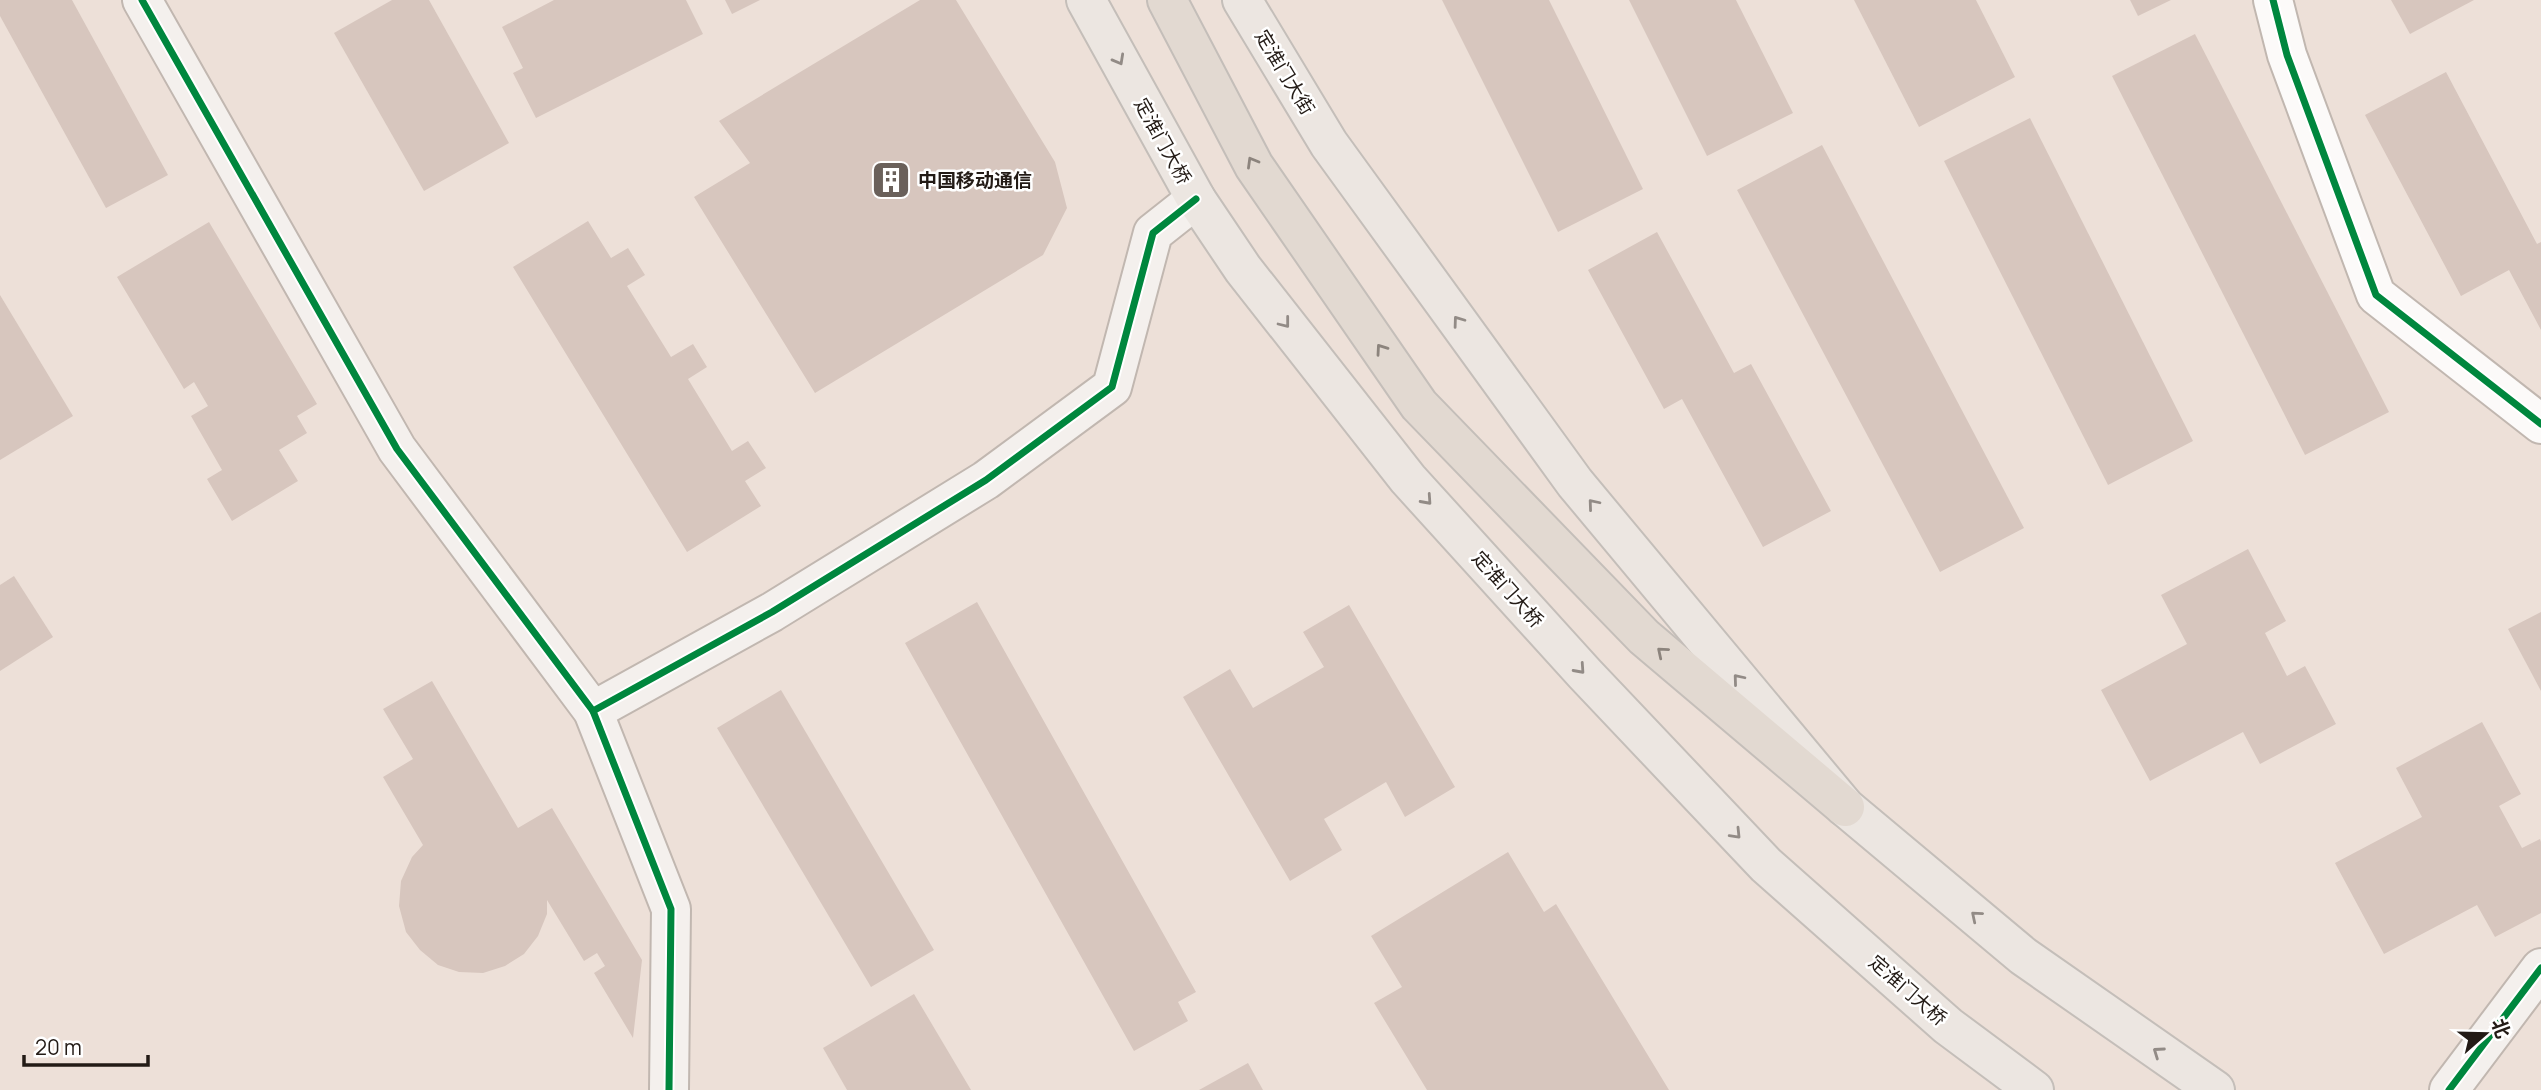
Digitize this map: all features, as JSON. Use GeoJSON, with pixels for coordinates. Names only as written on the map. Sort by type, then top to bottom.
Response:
{"type":"FeatureCollection","features":[{"type":"Feature","properties":{"kind":"highway"},"geometry":{"type":"LineString","coordinates":[[1167,0],[1254,166],[1419,405],[1644,637],[1845,807]]}},
{"type":"Feature","properties":{"kind":"main road","name":"定淮门大桥"},"geometry":{"type":"LineString","coordinates":[[1086,0],[1196,199],[1243,269],[1408,479],[1585,674],[1757,855],[1948,1026],[2034,1090]]}},
{"type":"Feature","properties":{"kind":"main road","name":"定淮门大街"},"geometry":{"type":"LineString","coordinates":[[1242,0],[1329,144],[1575,483],[1845,807]]}},
{"type":"Feature","properties":{"kind":"main road"},"geometry":{"type":"LineString","coordinates":[[1845,807],[2023,956],[2215,1090]]}},
{"type":"Feature","properties":{"kind":"street"},"geometry":{"type":"LineString","coordinates":[[142,0],[397,449],[593,711],[671,909],[669,1090]]}},
{"type":"Feature","properties":{"kind":"street"},"geometry":{"type":"LineString","coordinates":[[2273,0],[2287,55],[2376,295],[2541,424]]}},
{"type":"Feature","properties":{"kind":"street"},"geometry":{"type":"LineString","coordinates":[[593,711],[772,612],[986,480],[1112,387],[1153,233],[1196,199]]}},
{"type":"Feature","properties":{"kind":"street"},"geometry":{"type":"LineString","coordinates":[[2449,1090],[2541,968]]}},
{"type":"Feature","properties":{"kind":"building"},"geometry":{"type":"Polygon","coordinates":[[[0,0],[72,0],[168,175],[106,208],[0,16],[0,0]]]}},
{"type":"Feature","properties":{"kind":"building"},"geometry":{"type":"Polygon","coordinates":[[[392,0],[429,0],[509,143],[424,191],[334,33],[392,0]]]}},
{"type":"Feature","properties":{"kind":"building"},"geometry":{"type":"Polygon","coordinates":[[[554,0],[686,0],[703,34],[536,118],[513,73],[523,68],[502,27],[554,0]]]}},
{"type":"Feature","properties":{"kind":"building"},"geometry":{"type":"Polygon","coordinates":[[[725,0],[760,0],[732,14],[725,0]]]}},
{"type":"Feature","properties":{"kind":"building","name":"中国移动通信"},"geometry":{"type":"Polygon","coordinates":[[[920,0],[956,0],[1055,162],[1067,208],[1043,255],[815,393],[694,197],[750,163],[719,121],[920,0]]]}},
{"type":"Feature","properties":{"kind":"building"},"geometry":{"type":"Polygon","coordinates":[[[1442,0],[1549,0],[1643,189],[1558,232],[1442,0]]]}},
{"type":"Feature","properties":{"kind":"building"},"geometry":{"type":"Polygon","coordinates":[[[1629,0],[1736,0],[1793,113],[1707,156],[1629,0]]]}},
{"type":"Feature","properties":{"kind":"building"},"geometry":{"type":"Polygon","coordinates":[[[1854,0],[1976,0],[2015,77],[1919,127],[1854,0]]]}},
{"type":"Feature","properties":{"kind":"building"},"geometry":{"type":"Polygon","coordinates":[[[2130,0],[2171,0],[2138,16],[2130,0]]]}},
{"type":"Feature","properties":{"kind":"building"},"geometry":{"type":"Polygon","coordinates":[[[2391,0],[2474,0],[2410,34],[2391,0]]]}},
{"type":"Feature","properties":{"kind":"building"},"geometry":{"type":"Polygon","coordinates":[[[2195,34],[2389,412],[2305,455],[2112,76],[2195,34]]]}},
{"type":"Feature","properties":{"kind":"building"},"geometry":{"type":"Polygon","coordinates":[[[2446,72],[2537,244],[2541,242],[2541,330],[2509,270],[2461,296],[2365,115],[2446,72]]]}},
{"type":"Feature","properties":{"kind":"building"},"geometry":{"type":"Polygon","coordinates":[[[2030,118],[2193,441],[2108,485],[1944,161],[2030,118]]]}},
{"type":"Feature","properties":{"kind":"building"},"geometry":{"type":"Polygon","coordinates":[[[1822,145],[2024,528],[1940,572],[1737,190],[1822,145]]]}},
{"type":"Feature","properties":{"kind":"building"},"geometry":{"type":"Polygon","coordinates":[[[588,221],[611,258],[628,248],[645,275],[627,286],[671,357],[693,344],[707,367],[688,379],[732,451],[748,441],[766,468],[745,481],[761,506],[687,552],[513,267],[588,221]]]}},
{"type":"Feature","properties":{"kind":"building"},"geometry":{"type":"Polygon","coordinates":[[[209,222],[317,404],[297,416],[307,433],[279,450],[298,481],[232,521],[207,479],[222,470],[191,416],[208,406],[194,382],[184,389],[117,277],[209,222]]]}},
{"type":"Feature","properties":{"kind":"building"},"geometry":{"type":"Polygon","coordinates":[[[1657,232],[1734,373],[1751,364],[1831,511],[1763,547],[1682,399],[1664,409],[1588,270],[1657,232]]]}},
{"type":"Feature","properties":{"kind":"building"},"geometry":{"type":"Polygon","coordinates":[[[0,295],[73,416],[0,460],[0,295]]]}},
{"type":"Feature","properties":{"kind":"building"},"geometry":{"type":"Polygon","coordinates":[[[2248,549],[2286,621],[2265,633],[2287,676],[2305,666],[2336,724],[2260,764],[2243,732],[2150,781],[2101,690],[2187,644],[2161,595],[2248,549]]]}},
{"type":"Feature","properties":{"kind":"building"},"geometry":{"type":"Polygon","coordinates":[[[14,576],[53,637],[0,671],[0,585],[14,576]]]}},
{"type":"Feature","properties":{"kind":"building"},"geometry":{"type":"Polygon","coordinates":[[[977,602],[1196,992],[1178,1002],[1188,1021],[1134,1051],[905,643],[977,602]]]}},
{"type":"Feature","properties":{"kind":"building"},"geometry":{"type":"Polygon","coordinates":[[[1349,605],[1455,787],[1405,817],[1386,782],[1324,819],[1342,850],[1290,881],[1183,697],[1230,669],[1253,708],[1324,667],[1303,632],[1349,605]]]}},
{"type":"Feature","properties":{"kind":"building"},"geometry":{"type":"Polygon","coordinates":[[[2541,612],[2541,691],[2508,629],[2541,612]]]}},
{"type":"Feature","properties":{"kind":"building"},"geometry":{"type":"Polygon","coordinates":[[[432,681],[518,828],[552,808],[642,960],[633,1038],[594,973],[605,966],[597,953],[584,961],[547,900],[547,914],[538,936],[524,954],[505,966],[483,973],[459,972],[438,965],[420,950],[406,932],[399,906],[401,881],[412,857],[423,845],[383,777],[413,759],[383,709],[432,681]]]}},
{"type":"Feature","properties":{"kind":"building"},"geometry":{"type":"Polygon","coordinates":[[[781,690],[934,950],[871,987],[717,728],[781,690]]]}},
{"type":"Feature","properties":{"kind":"building"},"geometry":{"type":"Polygon","coordinates":[[[2482,722],[2521,794],[2499,806],[2522,848],[2540,839],[2541,842],[2541,913],[2495,937],[2477,905],[2384,954],[2335,863],[2422,817],[2396,768],[2482,722]]]}},
{"type":"Feature","properties":{"kind":"building"},"geometry":{"type":"Polygon","coordinates":[[[1508,852],[1544,912],[1556,904],[1669,1090],[1427,1090],[1374,1003],[1402,987],[1371,936],[1508,852]]]}},
{"type":"Feature","properties":{"kind":"building"},"geometry":{"type":"Polygon","coordinates":[[[914,994],[971,1090],[847,1090],[823,1048],[914,994]]]}},
{"type":"Feature","properties":{"kind":"building"},"geometry":{"type":"Polygon","coordinates":[[[1248,1063],[1263,1090],[1199,1090],[1248,1063]]]}},
{"type":"Feature","properties":{"kind":"cycle path"},"geometry":{"type":"LineString","coordinates":[[142,0],[397,449],[593,711],[671,909],[669,1090]]}},
{"type":"Feature","properties":{"kind":"cycle path"},"geometry":{"type":"LineString","coordinates":[[2273,0],[2287,55],[2376,295],[2541,424]]}},
{"type":"Feature","properties":{"kind":"cycle path"},"geometry":{"type":"LineString","coordinates":[[593,711],[772,612],[986,480],[1112,387],[1153,233],[1196,199]]}},
{"type":"Feature","properties":{"kind":"cycle path"},"geometry":{"type":"LineString","coordinates":[[2449,1090],[2541,968]]}},
{"type":"Feature","properties":{"kind":"place","name":"中国移动通信"},"geometry":{"type":"Point","coordinates":[891,180]}}]}
